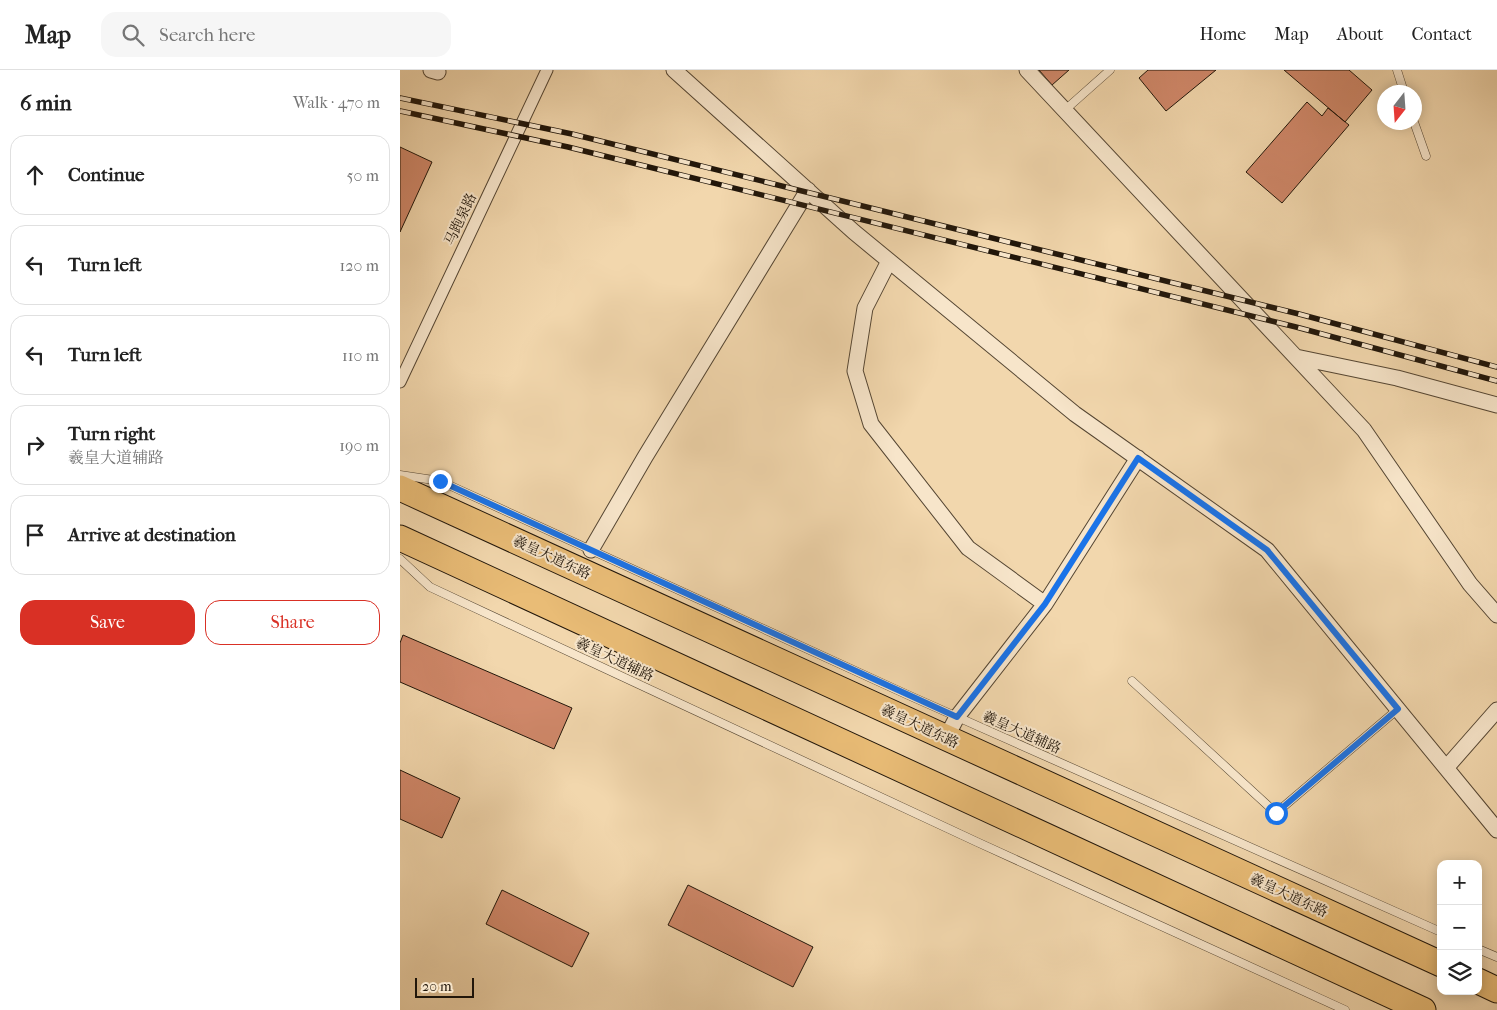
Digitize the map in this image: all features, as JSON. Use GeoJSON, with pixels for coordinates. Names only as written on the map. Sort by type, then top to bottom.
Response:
{"type":"FeatureCollection","features":[{"type":"Feature","properties":{"kind":"main road","name":"羲皇大道东路"},"geometry":{"type":"LineString","coordinates":[[400,488],[952,727],[1437,962]]}},
{"type":"Feature","properties":{"kind":"main road"},"geometry":{"type":"LineString","coordinates":[[400,538],[1423,1010]]}},
{"type":"Feature","properties":{"kind":"main road"},"geometry":{"type":"LineString","coordinates":[[1482,983],[1497,990]]}},
{"type":"Feature","properties":{"kind":"street","name":"马跑泉路"},"geometry":{"type":"LineString","coordinates":[[400,382],[547,70]]}},
{"type":"Feature","properties":{"kind":"street"},"geometry":{"type":"LineString","coordinates":[[674,70],[808,190],[1075,414],[1267,550],[1497,830]]}},
{"type":"Feature","properties":{"kind":"street"},"geometry":{"type":"LineString","coordinates":[[1028,70],[1364,430],[1470,584],[1497,615]]}},
{"type":"Feature","properties":{"kind":"street"},"geometry":{"type":"LineString","coordinates":[[592,550],[645,457],[808,190]]}},
{"type":"Feature","properties":{"kind":"street"},"geometry":{"type":"LineString","coordinates":[[890,260],[865,308],[855,371],[871,424],[968,548],[1045,604]]}},
{"type":"Feature","properties":{"kind":"street"},"geometry":{"type":"LineString","coordinates":[[1296,357],[1397,378],[1497,405]]}},
{"type":"Feature","properties":{"kind":"street"},"geometry":{"type":"LineString","coordinates":[[952,727],[1045,604],[1138,458]]}},
{"type":"Feature","properties":{"kind":"street"},"geometry":{"type":"LineString","coordinates":[[1446,768],[1497,710]]}},
{"type":"Feature","properties":{"kind":"lane"},"geometry":{"type":"LineString","coordinates":[[1065,110],[1110,70]]}},
{"type":"Feature","properties":{"kind":"lane"},"geometry":{"type":"LineString","coordinates":[[1397,70],[1402,85]]}},
{"type":"Feature","properties":{"kind":"lane"},"geometry":{"type":"LineString","coordinates":[[1417,130],[1426,156]]}},
{"type":"Feature","properties":{"kind":"lane","name":"羲皇大道辅路"},"geometry":{"type":"LineString","coordinates":[[400,475],[440,481],[592,550],[952,727],[1437,930]]}},
{"type":"Feature","properties":{"kind":"lane","name":"羲皇大道辅路"},"geometry":{"type":"LineString","coordinates":[[400,559],[430,587],[968,838],[1345,1010]]}},
{"type":"Feature","properties":{"kind":"lane"},"geometry":{"type":"LineString","coordinates":[[1132,680],[1276,813],[1398,709]]}},
{"type":"Feature","properties":{"kind":"lane"},"geometry":{"type":"LineString","coordinates":[[1480,950],[1497,957]]}},
{"type":"Feature","properties":{"kind":"building"},"geometry":{"type":"Polygon","coordinates":[[[1039,70],[1069,70],[1052,85],[1039,70]]]}},
{"type":"Feature","properties":{"kind":"building"},"geometry":{"type":"Polygon","coordinates":[[[1148,70],[1216,70],[1166,111],[1139,78],[1148,70]]]}},
{"type":"Feature","properties":{"kind":"building"},"geometry":{"type":"Polygon","coordinates":[[[1284,70],[1349,70],[1372,90],[1345,122],[1284,70]]]}},
{"type":"Feature","properties":{"kind":"building"},"geometry":{"type":"Polygon","coordinates":[[[1307,102],[1322,116],[1328,108],[1349,125],[1282,203],[1246,172],[1307,102]]]}},
{"type":"Feature","properties":{"kind":"building"},"geometry":{"type":"Polygon","coordinates":[[[400,147],[432,162],[400,232],[400,147]]]}},
{"type":"Feature","properties":{"kind":"building"},"geometry":{"type":"Polygon","coordinates":[[[403,635],[572,708],[554,749],[400,682],[400,643],[403,635]]]}},
{"type":"Feature","properties":{"kind":"building"},"geometry":{"type":"Polygon","coordinates":[[[400,770],[460,798],[442,838],[400,819],[400,770]]]}},
{"type":"Feature","properties":{"kind":"building"},"geometry":{"type":"Polygon","coordinates":[[[688,885],[813,947],[793,987],[668,925],[688,885]]]}},
{"type":"Feature","properties":{"kind":"building"},"geometry":{"type":"Polygon","coordinates":[[[502,890],[589,933],[572,967],[486,924],[502,890]]]}},
{"type":"Feature","properties":{"kind":"railway"},"geometry":{"type":"LineString","coordinates":[[400,98],[572,134],[1299,314],[1497,367]]}},
{"type":"Feature","properties":{"kind":"railway"},"geometry":{"type":"LineString","coordinates":[[400,111],[568,147],[1296,327],[1497,381]]}},
{"type":"Feature","properties":{"kind":"route"},"geometry":{"type":"LineString","coordinates":[[440,481],[957,717],[1045,604],[1138,458],[1267,550],[1398,709],[1276,813]]}}]}
